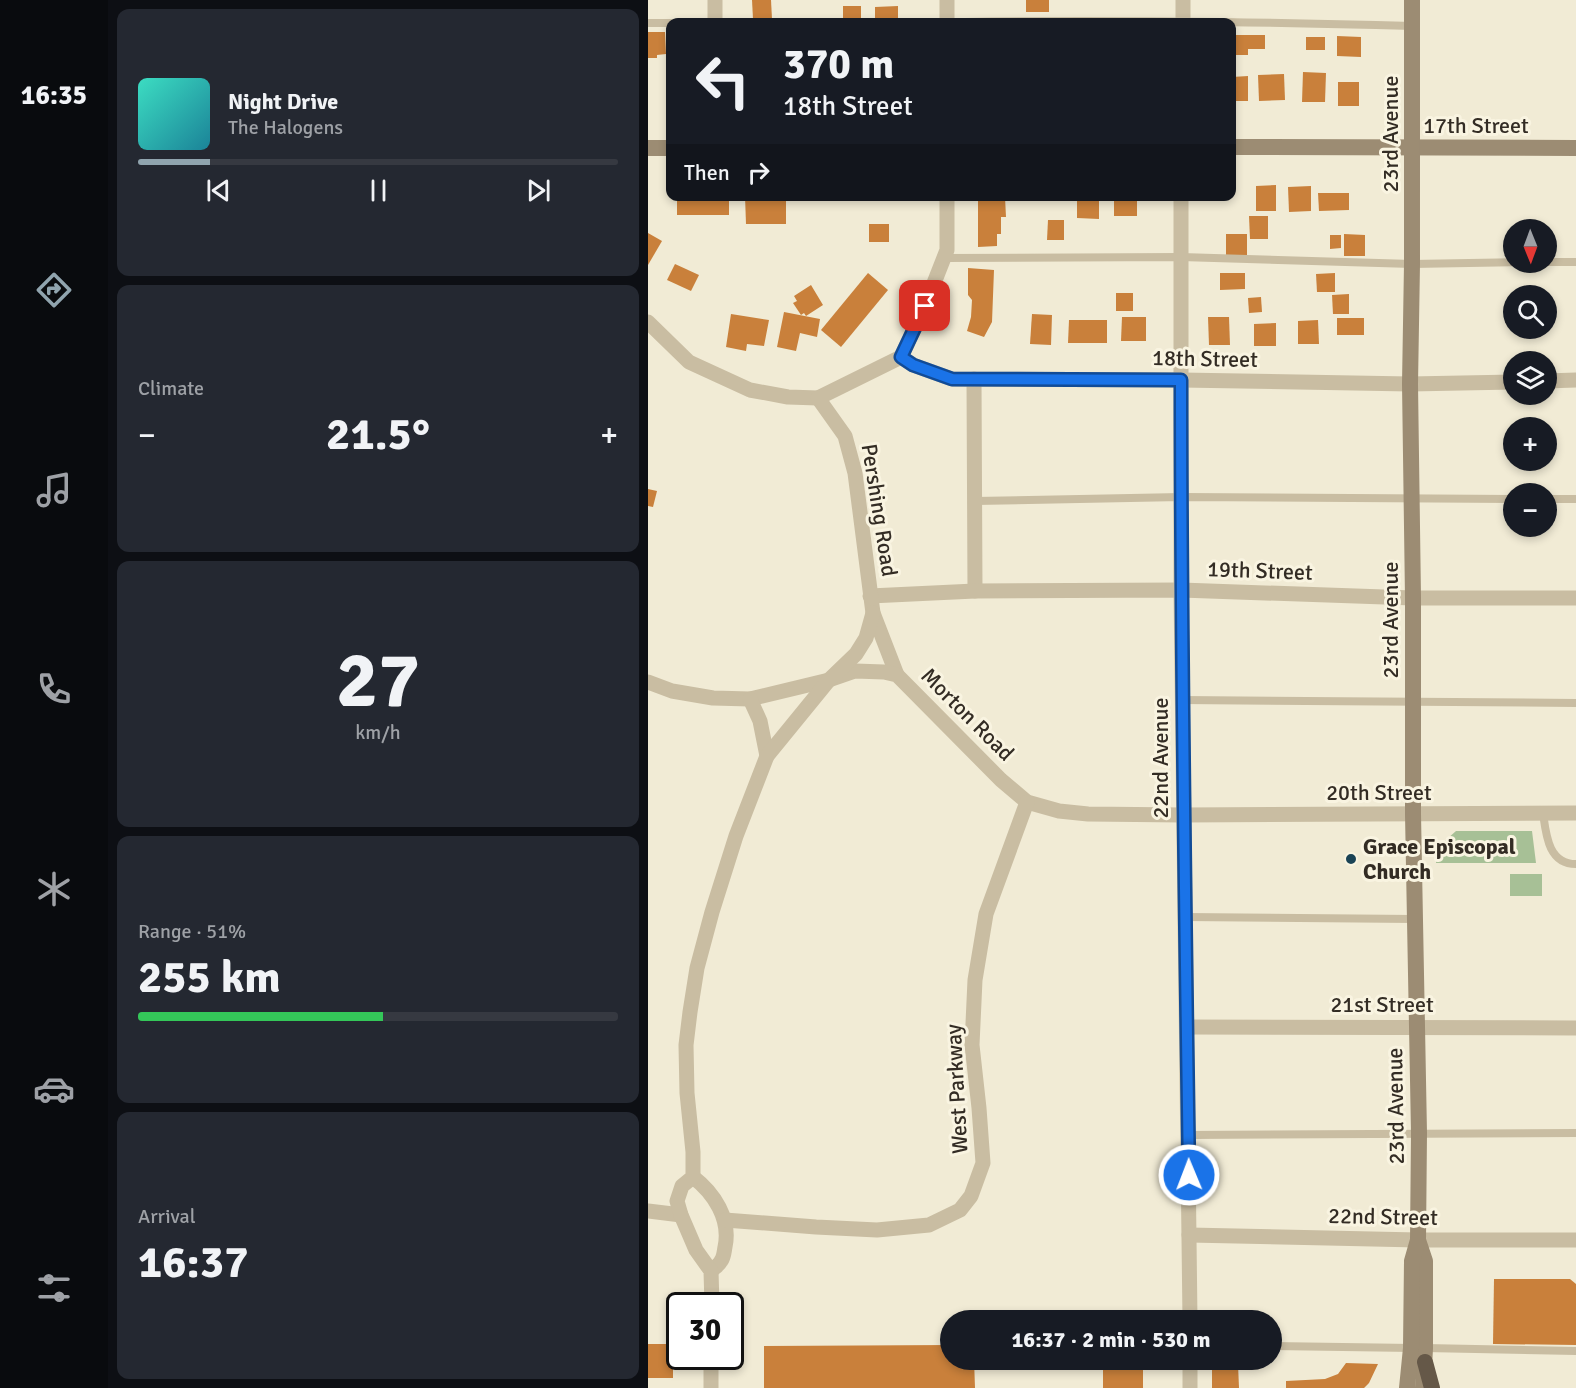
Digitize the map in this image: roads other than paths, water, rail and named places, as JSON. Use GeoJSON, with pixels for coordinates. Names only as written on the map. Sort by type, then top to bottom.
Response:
{"type":"FeatureCollection","features":[{"type":"Feature","properties":{"kind":"highway"},"geometry":{"type":"LineString","coordinates":[[1421,1353],[1432,1388]]}},
{"type":"Feature","properties":{"kind":"main road","name":"23rd Avenue"},"geometry":{"type":"LineString","coordinates":[[1412,0],[1410,384],[1413,814],[1419,1133],[1418,1240],[1425,1261],[1421,1353],[1423,1388]]}},
{"type":"Feature","properties":{"kind":"main road","name":"17th Street"},"geometry":{"type":"LineString","coordinates":[[1236,147],[1576,148]]}},
{"type":"Feature","properties":{"kind":"main road"},"geometry":{"type":"LineString","coordinates":[[648,148],[666,148]]}},
{"type":"Feature","properties":{"kind":"main road","name":"23rd Avenue"},"geometry":{"type":"LineString","coordinates":[[1407,1388],[1421,1353]]}},
{"type":"Feature","properties":{"kind":"street"},"geometry":{"type":"LineString","coordinates":[[715,0],[715,18]]}},
{"type":"Feature","properties":{"kind":"street"},"geometry":{"type":"LineString","coordinates":[[947,0],[947,18]]}},
{"type":"Feature","properties":{"kind":"street"},"geometry":{"type":"LineString","coordinates":[[1182,18],[1183,0]]}},
{"type":"Feature","properties":{"kind":"street"},"geometry":{"type":"LineString","coordinates":[[648,322],[688,362],[750,390],[788,397],[818,398],[901,357],[925,306],[947,250],[947,201]]}},
{"type":"Feature","properties":{"kind":"street","name":"22nd Avenue"},"geometry":{"type":"LineString","coordinates":[[1181,201],[1181,590],[1190,1310]]}},
{"type":"Feature","properties":{"kind":"street","name":"18th Street"},"geometry":{"type":"LineString","coordinates":[[901,357],[913,365],[952,379],[1410,384],[1503,382]]}},
{"type":"Feature","properties":{"kind":"street"},"geometry":{"type":"LineString","coordinates":[[974,379],[975,591]]}},
{"type":"Feature","properties":{"kind":"street"},"geometry":{"type":"LineString","coordinates":[[1557,381],[1576,380]]}},
{"type":"Feature","properties":{"kind":"street","name":"Pershing Road"},"geometry":{"type":"LineString","coordinates":[[818,398],[845,436],[855,473],[873,613],[897,675]]}},
{"type":"Feature","properties":{"kind":"street","name":"19th Street"},"geometry":{"type":"LineString","coordinates":[[870,596],[975,591],[1181,590],[1413,598],[1576,598]]}},
{"type":"Feature","properties":{"kind":"street","name":"Pershing Road"},"geometry":{"type":"LineString","coordinates":[[693,1177],[686,1045],[690,1012],[712,912],[736,836],[767,756],[829,680],[855,654],[866,638],[873,613]]}},
{"type":"Feature","properties":{"kind":"street","name":"Morton Road"},"geometry":{"type":"LineString","coordinates":[[648,682],[672,691],[713,698],[750,699],[829,680],[855,671],[897,675],[1001,780],[1027,802],[1059,812],[1183,815]]}},
{"type":"Feature","properties":{"kind":"street"},"geometry":{"type":"LineString","coordinates":[[750,699],[760,721],[767,756]]}},
{"type":"Feature","properties":{"kind":"street","name":"West Parkway"},"geometry":{"type":"LineString","coordinates":[[725,1220],[877,1230],[929,1224],[960,1210],[971,1196],[982,1162],[972,1045],[975,980],[986,914],[1027,802]]}},
{"type":"Feature","properties":{"kind":"street","name":"20th Street"},"geometry":{"type":"LineString","coordinates":[[1183,815],[1576,813]]}},
{"type":"Feature","properties":{"kind":"street","name":"21st Street"},"geometry":{"type":"LineString","coordinates":[[1187,1027],[1576,1028]]}},
{"type":"Feature","properties":{"kind":"street"},"geometry":{"type":"LineString","coordinates":[[711,1271],[722,1260],[726,1242],[725,1220],[704,1186],[693,1177],[682,1186],[678,1201],[681,1215],[696,1250],[711,1271],[711,1292]]}},
{"type":"Feature","properties":{"kind":"street"},"geometry":{"type":"LineString","coordinates":[[648,1211],[681,1215]]}},
{"type":"Feature","properties":{"kind":"street","name":"22nd Street"},"geometry":{"type":"LineString","coordinates":[[1189,1235],[1418,1240],[1576,1240]]}},
{"type":"Feature","properties":{"kind":"street"},"geometry":{"type":"LineString","coordinates":[[711,1370],[711,1388]]}},
{"type":"Feature","properties":{"kind":"street"},"geometry":{"type":"LineString","coordinates":[[1190,1370],[1190,1388]]}},
{"type":"Feature","properties":{"kind":"lane"},"geometry":{"type":"LineString","coordinates":[[1236,22],[1413,26]]}},
{"type":"Feature","properties":{"kind":"lane"},"geometry":{"type":"LineString","coordinates":[[648,23],[666,23]]}},
{"type":"Feature","properties":{"kind":"lane"},"geometry":{"type":"LineString","coordinates":[[943,258],[1181,257],[1412,264],[1503,262]]}},
{"type":"Feature","properties":{"kind":"lane"},"geometry":{"type":"LineString","coordinates":[[1557,262],[1576,262]]}},
{"type":"Feature","properties":{"kind":"lane"},"geometry":{"type":"LineString","coordinates":[[975,501],[1181,497],[1503,499]]}},
{"type":"Feature","properties":{"kind":"lane"},"geometry":{"type":"LineString","coordinates":[[1557,499],[1576,499]]}},
{"type":"Feature","properties":{"kind":"lane"},"geometry":{"type":"LineString","coordinates":[[1182,700],[1576,702]]}},
{"type":"Feature","properties":{"kind":"lane"},"geometry":{"type":"LineString","coordinates":[[1544,813],[1546,838],[1554,855],[1569,864],[1576,864]]}},
{"type":"Feature","properties":{"kind":"lane"},"geometry":{"type":"LineString","coordinates":[[1185,917],[1414,919]]}},
{"type":"Feature","properties":{"kind":"lane"},"geometry":{"type":"LineString","coordinates":[[1188,1135],[1576,1133]]}},
{"type":"Feature","properties":{"kind":"lane"},"geometry":{"type":"LineString","coordinates":[[1282,1346],[1421,1353],[1576,1351]]}},
{"type":"Feature","properties":{"kind":"place","name":"Grace Episcopal Church"},"geometry":{"type":"Point","coordinates":[1351,859]}}]}
